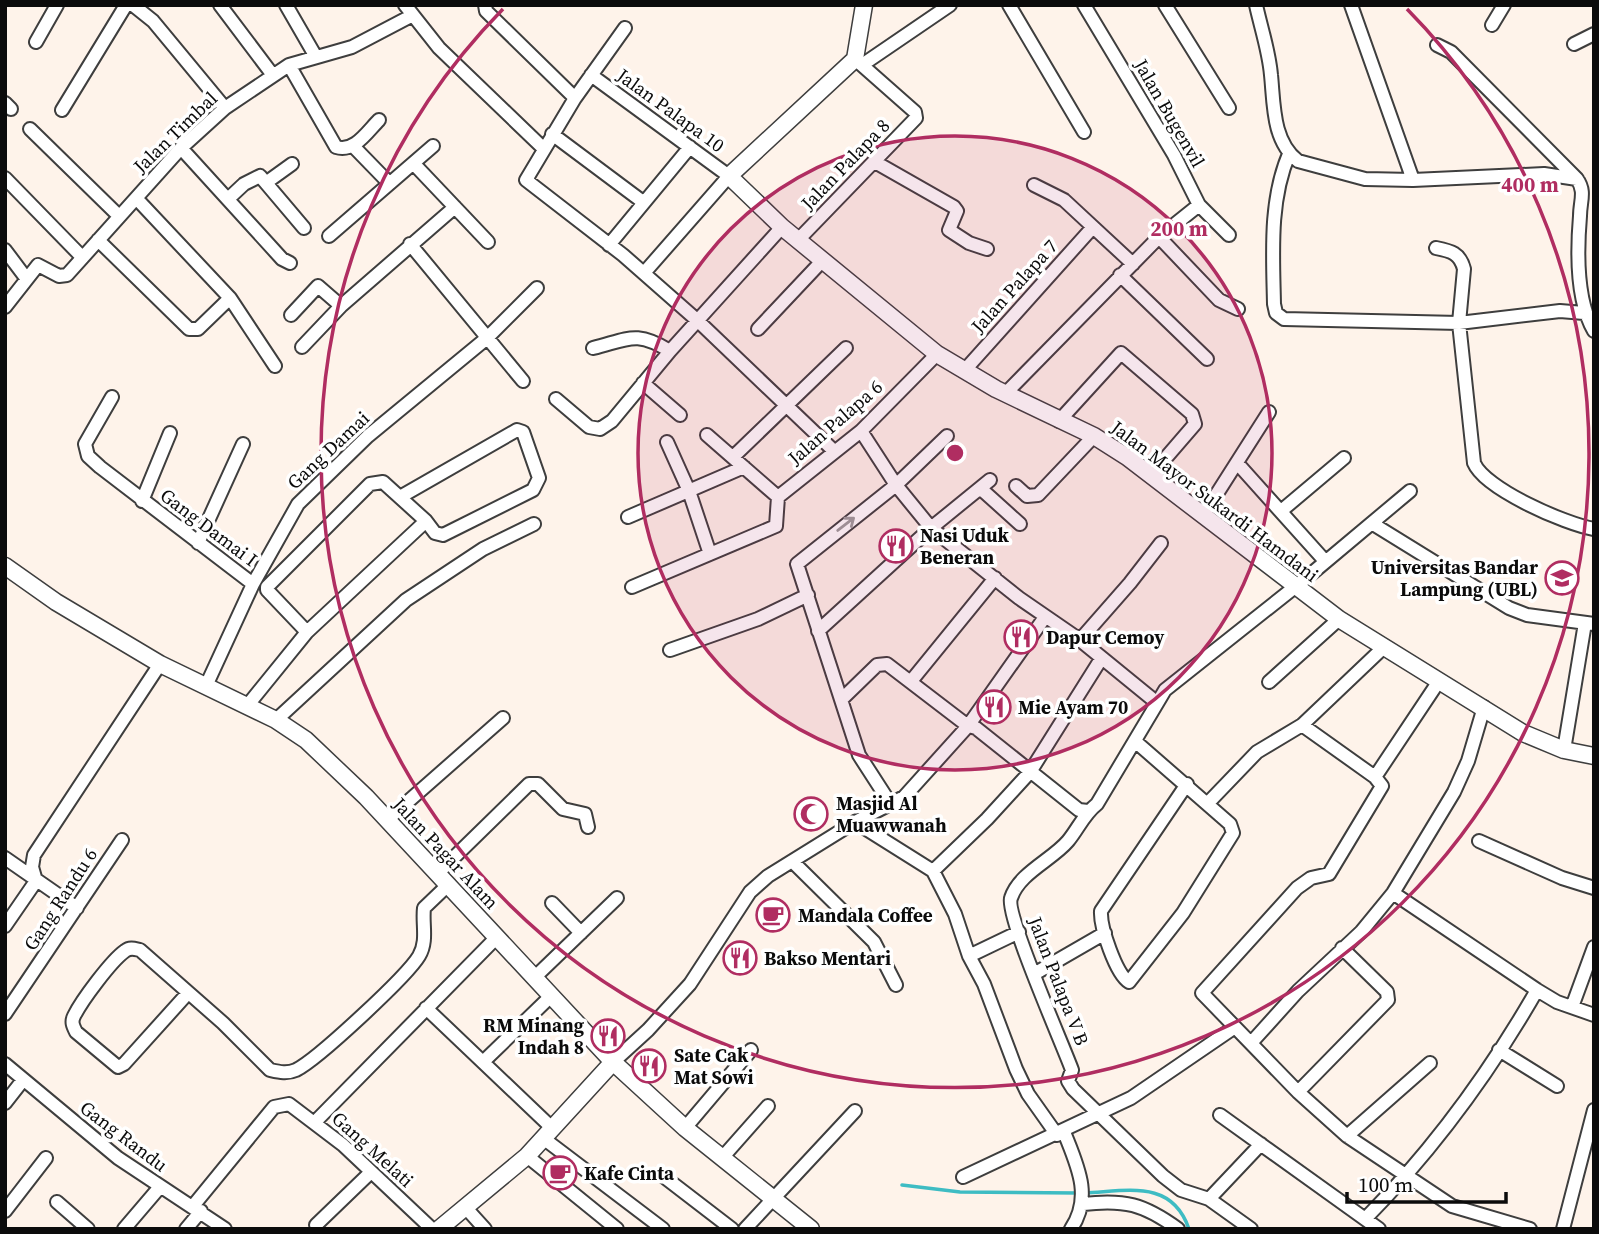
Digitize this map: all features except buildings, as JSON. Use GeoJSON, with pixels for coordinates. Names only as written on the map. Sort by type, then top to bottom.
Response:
{"type":"FeatureCollection","features":[{"type":"Feature","properties":{"kind":"street"},"geometry":{"type":"LineString","coordinates":[[36,42],[57,5]]}},
{"type":"Feature","properties":{"kind":"street"},"geometry":{"type":"LineString","coordinates":[[62,110],[126,5]]}},
{"type":"Feature","properties":{"kind":"street"},"geometry":{"type":"LineString","coordinates":[[133,5],[153,21],[225,108]]}},
{"type":"Feature","properties":{"kind":"street"},"geometry":{"type":"LineString","coordinates":[[220,5],[272,74]]}},
{"type":"Feature","properties":{"kind":"street"},"geometry":{"type":"LineString","coordinates":[[286,5],[316,57]]}},
{"type":"Feature","properties":{"kind":"street"},"geometry":{"type":"LineString","coordinates":[[485,5],[486,11],[575,98]]}},
{"type":"Feature","properties":{"kind":"street"},"geometry":{"type":"LineString","coordinates":[[859,62],[864,5]]}},
{"type":"Feature","properties":{"kind":"street"},"geometry":{"type":"LineString","coordinates":[[644,273],[729,177],[859,62],[950,5]]}},
{"type":"Feature","properties":{"kind":"street"},"geometry":{"type":"LineString","coordinates":[[1009,5],[1084,132]]}},
{"type":"Feature","properties":{"kind":"street","name":"Jalan Bugenvil"},"geometry":{"type":"LineString","coordinates":[[1084,5],[1174,155],[1199,205],[1229,235]]}},
{"type":"Feature","properties":{"kind":"street"},"geometry":{"type":"LineString","coordinates":[[1165,5],[1229,108]]}},
{"type":"Feature","properties":{"kind":"street"},"geometry":{"type":"LineString","coordinates":[[1256,5],[1272,76],[1271,104],[1289,154],[1306,165],[1364,178],[1413,180],[1544,174],[1577,179]]}},
{"type":"Feature","properties":{"kind":"street"},"geometry":{"type":"LineString","coordinates":[[1351,5],[1413,180]]}},
{"type":"Feature","properties":{"kind":"street"},"geometry":{"type":"LineString","coordinates":[[1492,25],[1504,5]]}},
{"type":"Feature","properties":{"kind":"street"},"geometry":{"type":"LineString","coordinates":[[409,10],[439,48],[543,148]]}},
{"type":"Feature","properties":{"kind":"street","name":"Jalan Timbal"},"geometry":{"type":"LineString","coordinates":[[26,278],[38,265],[59,276],[67,275],[181,148],[225,108],[272,74],[289,65],[352,47],[409,10]]}},
{"type":"Feature","properties":{"kind":"street"},"geometry":{"type":"LineString","coordinates":[[625,28],[575,98],[526,180],[644,273],[834,451]]}},
{"type":"Feature","properties":{"kind":"street"},"geometry":{"type":"LineString","coordinates":[[1574,44],[1594,34]]}},
{"type":"Feature","properties":{"kind":"street"},"geometry":{"type":"LineString","coordinates":[[1437,45],[1451,52],[1577,179],[1583,191],[1580,214],[1584,313],[1594,331]]}},
{"type":"Feature","properties":{"kind":"street","name":"Jalan Palapa 8"},"geometry":{"type":"LineString","coordinates":[[799,239],[875,162],[916,115],[859,62]]}},
{"type":"Feature","properties":{"kind":"street"},"geometry":{"type":"LineString","coordinates":[[289,65],[332,144],[344,149],[353,146],[379,120]]}},
{"type":"Feature","properties":{"kind":"street","name":"Jalan Palapa 10"},"geometry":{"type":"LineString","coordinates":[[591,75],[729,177]]}},
{"type":"Feature","properties":{"kind":"street"},"geometry":{"type":"LineString","coordinates":[[30,129],[119,216]]}},
{"type":"Feature","properties":{"kind":"street"},"geometry":{"type":"LineString","coordinates":[[552,134],[643,202]]}},
{"type":"Feature","properties":{"kind":"street"},"geometry":{"type":"LineString","coordinates":[[329,236],[433,145]]}},
{"type":"Feature","properties":{"kind":"street"},"geometry":{"type":"LineString","coordinates":[[353,146],[388,182]]}},
{"type":"Feature","properties":{"kind":"street"},"geometry":{"type":"LineString","coordinates":[[609,245],[690,147]]}},
{"type":"Feature","properties":{"kind":"street"},"geometry":{"type":"LineString","coordinates":[[181,148],[282,259],[290,263]]}},
{"type":"Feature","properties":{"kind":"street"},"geometry":{"type":"LineString","coordinates":[[1289,154],[1278,181],[1273,243],[1276,313],[1283,319],[1459,323],[1553,312],[1584,313]]}},
{"type":"Feature","properties":{"kind":"street"},"geometry":{"type":"LineString","coordinates":[[875,162],[954,207],[957,211],[949,230],[969,243],[987,249]]}},
{"type":"Feature","properties":{"kind":"street"},"geometry":{"type":"LineString","coordinates":[[267,182],[292,164]]}},
{"type":"Feature","properties":{"kind":"street"},"geometry":{"type":"LineString","coordinates":[[414,164],[488,242]]}},
{"type":"Feature","properties":{"kind":"street"},"geometry":{"type":"LineString","coordinates":[[228,199],[255,177],[260,176],[304,228]]}},
{"type":"Feature","properties":{"kind":"street","name":"Jalan Mayor Sukardi Hamdani"},"geometry":{"type":"LineString","coordinates":[[729,177],[782,227],[937,354],[1005,394],[1094,436],[1152,475],[1339,619],[1523,733],[1564,750],[1594,756]]}},
{"type":"Feature","properties":{"kind":"street"},"geometry":{"type":"LineString","coordinates":[[5,178],[82,257]]}},
{"type":"Feature","properties":{"kind":"street"},"geometry":{"type":"LineString","coordinates":[[1034,184],[1064,200],[1133,264]]}},
{"type":"Feature","properties":{"kind":"street"},"geometry":{"type":"LineString","coordinates":[[136,198],[230,298],[275,366]]}},
{"type":"Feature","properties":{"kind":"street"},"geometry":{"type":"LineString","coordinates":[[1005,394],[1159,237],[1199,205]]}},
{"type":"Feature","properties":{"kind":"street"},"geometry":{"type":"LineString","coordinates":[[302,348],[341,306],[454,207]]}},
{"type":"Feature","properties":{"kind":"street"},"geometry":{"type":"LineString","coordinates":[[556,399],[589,427],[600,429],[612,421],[670,351],[782,227]]}},
{"type":"Feature","properties":{"kind":"street","name":"Jalan Palapa 7"},"geometry":{"type":"LineString","coordinates":[[964,371],[1093,227]]}},
{"type":"Feature","properties":{"kind":"street"},"geometry":{"type":"LineString","coordinates":[[1159,237],[1219,300],[1238,309]]}},
{"type":"Feature","properties":{"kind":"street"},"geometry":{"type":"LineString","coordinates":[[98,240],[189,329],[198,329],[230,298]]}},
{"type":"Feature","properties":{"kind":"street"},"geometry":{"type":"LineString","coordinates":[[410,244],[523,381]]}},
{"type":"Feature","properties":{"kind":"street"},"geometry":{"type":"LineString","coordinates":[[1436,248],[1452,251],[1462,261],[1464,284],[1459,323],[1474,463],[1479,474],[1538,508],[1594,529]]}},
{"type":"Feature","properties":{"kind":"street"},"geometry":{"type":"LineString","coordinates":[[5,250],[26,278],[7,301]]}},
{"type":"Feature","properties":{"kind":"street"},"geometry":{"type":"LineString","coordinates":[[758,329],[823,260]]}},
{"type":"Feature","properties":{"kind":"street"},"geometry":{"type":"LineString","coordinates":[[1120,275],[1206,359]]}},
{"type":"Feature","properties":{"kind":"street"},"geometry":{"type":"LineString","coordinates":[[291,316],[318,286],[341,306]]}},
{"type":"Feature","properties":{"kind":"street","name":"Gang Damai"},"geometry":{"type":"LineString","coordinates":[[206,686],[253,584],[298,504],[368,436],[487,338],[537,288]]}},
{"type":"Feature","properties":{"kind":"street"},"geometry":{"type":"LineString","coordinates":[[593,348],[637,336],[648,337],[670,351]]}},
{"type":"Feature","properties":{"kind":"street"},"geometry":{"type":"LineString","coordinates":[[733,457],[846,348]]}},
{"type":"Feature","properties":{"kind":"street"},"geometry":{"type":"LineString","coordinates":[[1059,421],[1121,353],[1192,414],[1195,424],[1152,475]]}},
{"type":"Feature","properties":{"kind":"street","name":"Jalan Palapa 6"},"geometry":{"type":"LineString","coordinates":[[778,497],[861,431],[937,354]]}},
{"type":"Feature","properties":{"kind":"street"},"geometry":{"type":"LineString","coordinates":[[643,383],[680,415]]}},
{"type":"Feature","properties":{"kind":"street","name":"Gang Damai I"},"geometry":{"type":"LineString","coordinates":[[113,397],[86,444],[86,450],[100,467],[142,501],[253,584]]}},
{"type":"Feature","properties":{"kind":"street"},"geometry":{"type":"LineString","coordinates":[[1204,514],[1269,412]]}},
{"type":"Feature","properties":{"kind":"street"},"geometry":{"type":"LineString","coordinates":[[307,632],[267,587],[374,482],[383,482],[426,521],[435,533],[443,534],[533,490],[539,478],[523,432],[517,430],[400,497]]}},
{"type":"Feature","properties":{"kind":"street"},"geometry":{"type":"LineString","coordinates":[[861,431],[896,485],[931,527],[1045,617],[1080,640],[1156,702]]}},
{"type":"Feature","properties":{"kind":"street"},"geometry":{"type":"LineString","coordinates":[[142,501],[170,433]]}},
{"type":"Feature","properties":{"kind":"street"},"geometry":{"type":"LineString","coordinates":[[632,587],[776,526],[778,497],[707,435]]}},
{"type":"Feature","properties":{"kind":"street"},"geometry":{"type":"LineString","coordinates":[[890,803],[865,768],[797,564],[896,485],[947,436]]}},
{"type":"Feature","properties":{"kind":"street"},"geometry":{"type":"LineString","coordinates":[[1016,485],[1027,496],[1038,495],[1094,436]]}},
{"type":"Feature","properties":{"kind":"street"},"geometry":{"type":"LineString","coordinates":[[667,442],[689,491],[710,554]]}},
{"type":"Feature","properties":{"kind":"street"},"geometry":{"type":"LineString","coordinates":[[198,543],[243,444]]}},
{"type":"Feature","properties":{"kind":"street"},"geometry":{"type":"LineString","coordinates":[[1281,511],[1344,458]]}},
{"type":"Feature","properties":{"kind":"street"},"geometry":{"type":"LineString","coordinates":[[1238,464],[1325,561]]}},
{"type":"Feature","properties":{"kind":"street"},"geometry":{"type":"LineString","coordinates":[[628,517],[744,467]]}},
{"type":"Feature","properties":{"kind":"street"},"geometry":{"type":"LineString","coordinates":[[818,631],[931,527],[985,484],[1020,524]]}},
{"type":"Feature","properties":{"kind":"street"},"geometry":{"type":"LineString","coordinates":[[842,699],[882,663],[892,665],[1079,810],[1088,811],[1097,804],[1165,690],[1373,524],[1410,491]]}},
{"type":"Feature","properties":{"kind":"street"},"geometry":{"type":"LineString","coordinates":[[247,706],[307,632],[426,521]]}},
{"type":"Feature","properties":{"kind":"street"},"geometry":{"type":"LineString","coordinates":[[276,720],[406,600],[483,549],[534,524]]}},
{"type":"Feature","properties":{"kind":"street"},"geometry":{"type":"LineString","coordinates":[[1373,524],[1509,608],[1527,615],[1589,624],[1564,750]]}},
{"type":"Feature","properties":{"kind":"street"},"geometry":{"type":"LineString","coordinates":[[1080,640],[1161,543]]}},
{"type":"Feature","properties":{"kind":"street","name":"Jalan Pagar Alam"},"geometry":{"type":"LineString","coordinates":[[5,566],[56,602],[160,664],[276,720],[329,761],[613,1062],[685,1128],[811,1229]]}},
{"type":"Feature","properties":{"kind":"street"},"geometry":{"type":"LineString","coordinates":[[912,680],[995,578]]}},
{"type":"Feature","properties":{"kind":"street"},"geometry":{"type":"LineString","coordinates":[[670,650],[758,619],[808,595]]}},
{"type":"Feature","properties":{"kind":"street"},"geometry":{"type":"LineString","coordinates":[[439,1229],[527,1156],[613,1062],[648,1030],[702,968],[750,892],[768,877],[855,822],[905,797],[918,785],[962,729],[968,726],[1045,617]]}},
{"type":"Feature","properties":{"kind":"street"},"geometry":{"type":"LineString","coordinates":[[1269,682],[1339,619]]}},
{"type":"Feature","properties":{"kind":"street"},"geometry":{"type":"LineString","coordinates":[[1208,803],[1257,752],[1302,725],[1384,647]]}},
{"type":"Feature","properties":{"kind":"street"},"geometry":{"type":"LineString","coordinates":[[933,871],[987,819],[1030,772],[1101,659]]}},
{"type":"Feature","properties":{"kind":"street"},"geometry":{"type":"LineString","coordinates":[[36,881],[32,867],[34,855],[160,664]]}},
{"type":"Feature","properties":{"kind":"street"},"geometry":{"type":"LineString","coordinates":[[1375,777],[1439,681]]}},
{"type":"Feature","properties":{"kind":"street"},"geometry":{"type":"LineString","coordinates":[[1251,1043],[1342,948],[1361,932],[1392,893],[1454,792],[1468,761],[1484,707]]}},
{"type":"Feature","properties":{"kind":"street"},"geometry":{"type":"LineString","coordinates":[[387,820],[503,718]]}},
{"type":"Feature","properties":{"kind":"street"},"geometry":{"type":"LineString","coordinates":[[1302,725],[1375,777],[1382,786],[1329,874],[1311,878],[1297,888],[1202,993],[1298,1092],[1347,1136],[1452,1206],[1530,1229]]}},
{"type":"Feature","properties":{"kind":"street"},"geometry":{"type":"LineString","coordinates":[[1136,741],[1187,784],[1230,824],[1231,838],[1183,913],[1132,981],[1122,977],[1105,933],[1101,911],[1187,784]]}},
{"type":"Feature","properties":{"kind":"street"},"geometry":{"type":"LineString","coordinates":[[188,993],[124,1064],[118,1067],[76,1032],[73,1025],[73,1018],[92,991],[127,949],[140,950],[188,993],[270,1070],[280,1073],[297,1069],[361,1016],[417,960],[426,927],[424,908],[442,880],[529,784],[538,784],[568,812],[585,814],[588,827]]}},
{"type":"Feature","properties":{"kind":"street","name":"Jalan Palapa V B"},"geometry":{"type":"LineString","coordinates":[[1088,811],[1067,842],[1018,886],[1010,904],[1072,1070],[1069,1081],[1073,1089],[1163,1176],[1181,1190],[1209,1199],[1251,1229]]}},
{"type":"Feature","properties":{"kind":"street"},"geometry":{"type":"LineString","coordinates":[[855,822],[933,871],[955,914],[969,956],[984,984],[1022,1081],[1060,1134],[1081,1181],[1083,1200],[1071,1229]]}},
{"type":"Feature","properties":{"kind":"street","name":"Gang Randu 6"},"geometry":{"type":"LineString","coordinates":[[5,1014],[122,840]]}},
{"type":"Feature","properties":{"kind":"street"},"geometry":{"type":"LineString","coordinates":[[1479,841],[1562,878],[1594,888]]}},
{"type":"Feature","properties":{"kind":"street"},"geometry":{"type":"LineString","coordinates":[[5,858],[77,908]]}},
{"type":"Feature","properties":{"kind":"street"},"geometry":{"type":"LineString","coordinates":[[794,863],[874,942],[883,954],[895,985]]}},
{"type":"Feature","properties":{"kind":"street"},"geometry":{"type":"LineString","coordinates":[[5,926],[36,881]]}},
{"type":"Feature","properties":{"kind":"street"},"geometry":{"type":"LineString","coordinates":[[1392,893],[1537,990],[1594,1015]]}},
{"type":"Feature","properties":{"kind":"street"},"geometry":{"type":"LineString","coordinates":[[534,978],[617,898]]}},
{"type":"Feature","properties":{"kind":"street"},"geometry":{"type":"LineString","coordinates":[[552,903],[580,933]]}},
{"type":"Feature","properties":{"kind":"street"},"geometry":{"type":"LineString","coordinates":[[969,956],[1019,933]]}},
{"type":"Feature","properties":{"kind":"street"},"geometry":{"type":"LineString","coordinates":[[1034,974],[1105,933]]}},
{"type":"Feature","properties":{"kind":"street"},"geometry":{"type":"LineString","coordinates":[[315,1122],[496,938]]}},
{"type":"Feature","properties":{"kind":"street"},"geometry":{"type":"LineString","coordinates":[[1572,1007],[1594,947]]}},
{"type":"Feature","properties":{"kind":"street"},"geometry":{"type":"LineString","coordinates":[[1298,1092],[1388,1000],[1387,992],[1381,985],[1342,948]]}},
{"type":"Feature","properties":{"kind":"street"},"geometry":{"type":"LineString","coordinates":[[1365,1219],[1408,1176],[1499,1050],[1537,990]]}},
{"type":"Feature","properties":{"kind":"street"},"geometry":{"type":"LineString","coordinates":[[484,1061],[550,997]]}},
{"type":"Feature","properties":{"kind":"street"},"geometry":{"type":"LineString","coordinates":[[426,1007],[484,1061],[547,1132],[663,1229]]}},
{"type":"Feature","properties":{"kind":"street"},"geometry":{"type":"LineString","coordinates":[[964,1177],[1101,1115],[1131,1098],[1235,1027]]}},
{"type":"Feature","properties":{"kind":"street"},"geometry":{"type":"LineString","coordinates":[[685,1128],[751,1050]]}},
{"type":"Feature","properties":{"kind":"street"},"geometry":{"type":"LineString","coordinates":[[1499,1050],[1557,1086]]}},
{"type":"Feature","properties":{"kind":"street"},"geometry":{"type":"LineString","coordinates":[[1347,1136],[1430,1063]]}},
{"type":"Feature","properties":{"kind":"street","name":"Gang Randu"},"geometry":{"type":"LineString","coordinates":[[5,1065],[159,1188],[197,1208],[225,1229]]}},
{"type":"Feature","properties":{"kind":"street"},"geometry":{"type":"LineString","coordinates":[[5,1103],[23,1080]]}},
{"type":"Feature","properties":{"kind":"street","name":"Gang Melati"},"geometry":{"type":"LineString","coordinates":[[197,1208],[274,1107],[285,1104],[315,1122],[432,1229]]}},
{"type":"Feature","properties":{"kind":"street"},"geometry":{"type":"LineString","coordinates":[[722,1158],[768,1106]]}},
{"type":"Feature","properties":{"kind":"street"},"geometry":{"type":"LineString","coordinates":[[746,1229],[855,1111]]}},
{"type":"Feature","properties":{"kind":"street"},"geometry":{"type":"LineString","coordinates":[[1563,1229],[1594,1111]]}},
{"type":"Feature","properties":{"kind":"street"},"geometry":{"type":"LineString","coordinates":[[1220,1115],[1379,1229]]}},
{"type":"Feature","properties":{"kind":"street"},"geometry":{"type":"LineString","coordinates":[[1209,1199],[1261,1144]]}},
{"type":"Feature","properties":{"kind":"street"},"geometry":{"type":"LineString","coordinates":[[527,1156],[617,1229]]}},
{"type":"Feature","properties":{"kind":"street"},"geometry":{"type":"LineString","coordinates":[[5,1211],[46,1158]]}},
{"type":"Feature","properties":{"kind":"street"},"geometry":{"type":"LineString","coordinates":[[316,1225],[371,1172]]}},
{"type":"Feature","properties":{"kind":"street"},"geometry":{"type":"LineString","coordinates":[[663,1176],[732,1229]]}},
{"type":"Feature","properties":{"kind":"street"},"geometry":{"type":"LineString","coordinates":[[124,1229],[159,1188]]}},
{"type":"Feature","properties":{"kind":"street"},"geometry":{"type":"LineString","coordinates":[[1083,1200],[1111,1200],[1147,1208],[1178,1229]]}},
{"type":"Feature","properties":{"kind":"street"},"geometry":{"type":"LineString","coordinates":[[57,1202],[89,1229]]}},
{"type":"Feature","properties":{"kind":"street"},"geometry":{"type":"LineString","coordinates":[[186,1229],[197,1208]]}},
{"type":"Feature","properties":{"kind":"street"},"geometry":{"type":"LineString","coordinates":[[466,1209],[485,1229]]}},
{"type":"Feature","properties":{"kind":"waterway"},"geometry":{"type":"LineString","coordinates":[[902,1185],[960,1192],[1077,1193]]}},
{"type":"Feature","properties":{"kind":"waterway"},"geometry":{"type":"LineString","coordinates":[[1085,1193],[1132,1190],[1160,1195],[1172,1202],[1189,1229]]}},
{"type":"Feature","properties":{"kind":"place","name":"Nasi Uduk Beneran"},"geometry":{"type":"Point","coordinates":[896,546]}},
{"type":"Feature","properties":{"kind":"place","name":"Universitas Bandar Lampung (UBL)"},"geometry":{"type":"Point","coordinates":[1562,578]}},
{"type":"Feature","properties":{"kind":"place","name":"Dapur Cemoy"},"geometry":{"type":"Point","coordinates":[1021,637]}},
{"type":"Feature","properties":{"kind":"place","name":"Mie Ayam 70"},"geometry":{"type":"Point","coordinates":[994,707]}},
{"type":"Feature","properties":{"kind":"place","name":"Masjid Al Muawwanah"},"geometry":{"type":"Point","coordinates":[811,814]}},
{"type":"Feature","properties":{"kind":"place","name":"Mandala Coffee"},"geometry":{"type":"Point","coordinates":[773,915]}},
{"type":"Feature","properties":{"kind":"place","name":"Bakso Mentari"},"geometry":{"type":"Point","coordinates":[740,958]}},
{"type":"Feature","properties":{"kind":"place","name":"RM Minang Indah 8"},"geometry":{"type":"Point","coordinates":[608,1036]}},
{"type":"Feature","properties":{"kind":"place","name":"Sate Cak Mat Sowi"},"geometry":{"type":"Point","coordinates":[649,1066]}},
{"type":"Feature","properties":{"kind":"place","name":"Kafe Cinta"},"geometry":{"type":"Point","coordinates":[560,1173]}}]}
